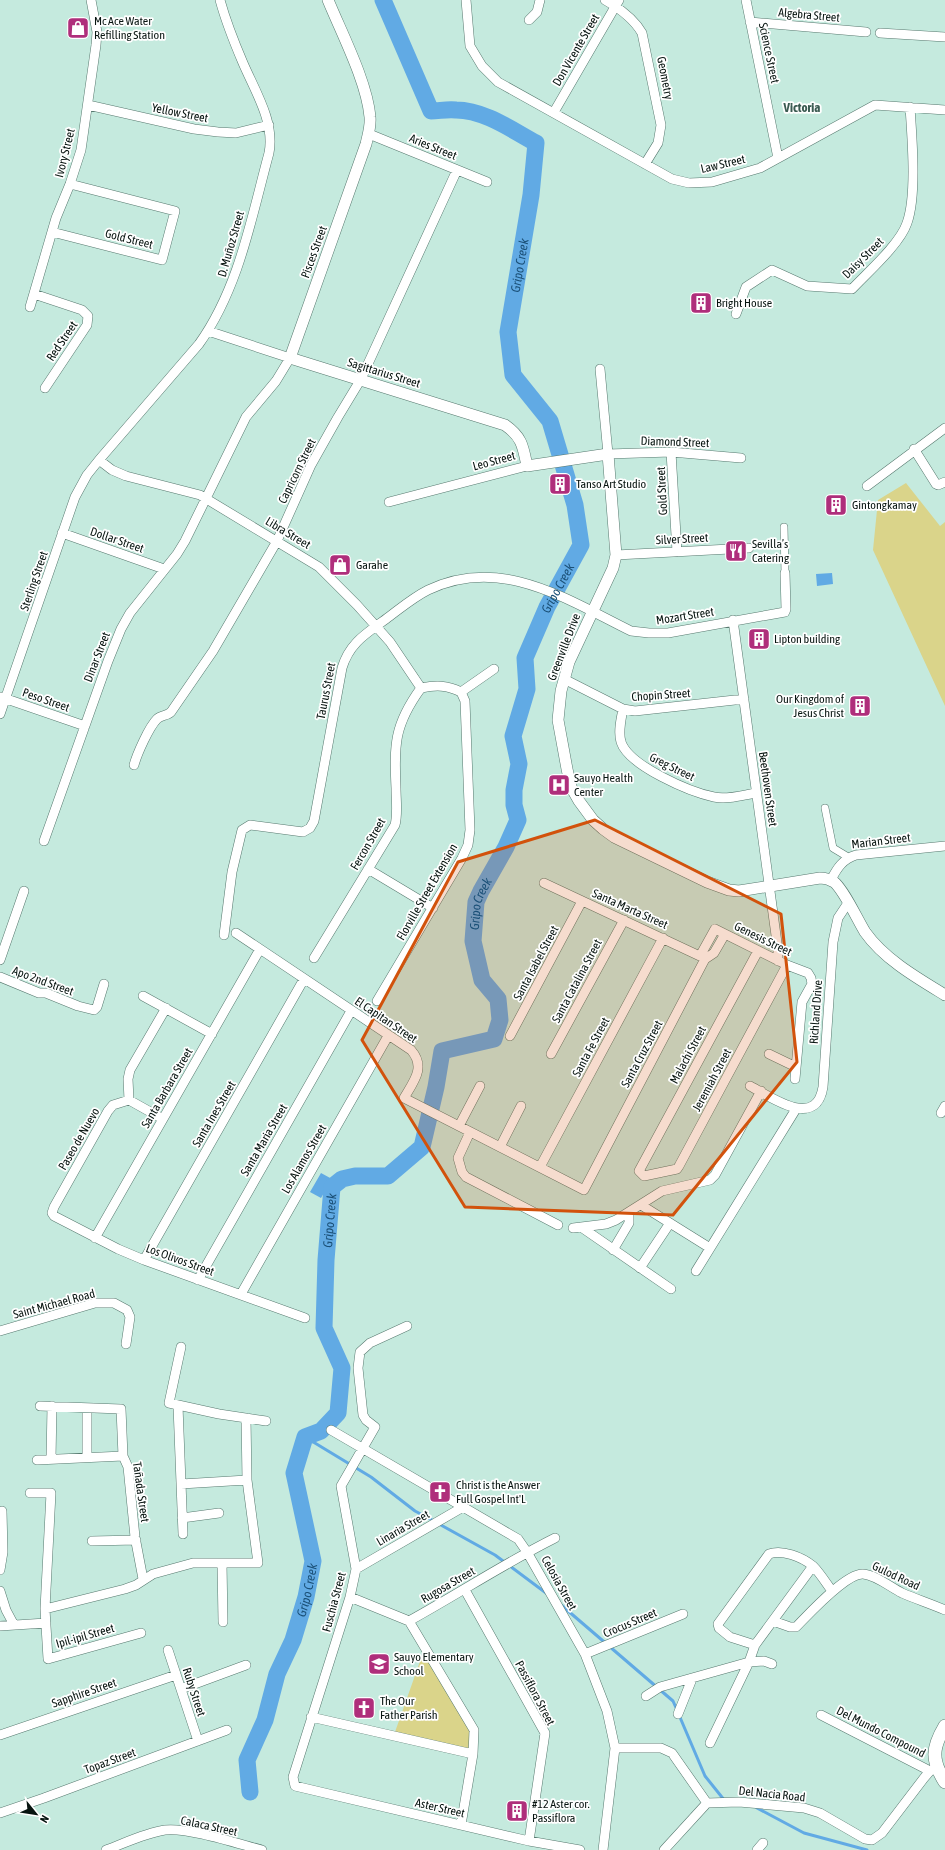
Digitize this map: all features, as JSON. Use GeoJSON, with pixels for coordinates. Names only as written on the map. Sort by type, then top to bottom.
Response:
{"type":"FeatureCollection","features":[{"type":"Feature","properties":{"kind":"main road"},"geometry":{"type":"LineString","coordinates":[[945,1726],[936,1741],[934,1770],[945,1782]]}},
{"type":"Feature","properties":{"kind":"street","name":"Ivory Street"},"geometry":{"type":"LineString","coordinates":[[30,307],[59,208],[70,184],[81,150],[97,32],[91,0]]}},
{"type":"Feature","properties":{"kind":"street","name":"D. Muñoz Street"},"geometry":{"type":"LineString","coordinates":[[99,460],[199,344],[208,331],[231,287],[240,262],[269,153],[271,136],[269,125],[227,24],[220,0]]}},
{"type":"Feature","properties":{"kind":"street","name":"Pisces Street"},"geometry":{"type":"LineString","coordinates":[[207,498],[246,416],[276,381],[290,358],[369,134],[370,117],[364,88],[328,0]]}},
{"type":"Feature","properties":{"kind":"street","name":"Law Street"},"geometry":{"type":"LineString","coordinates":[[466,0],[470,46],[482,66],[498,82],[672,179],[689,183],[712,182],[760,168],[876,105],[910,107]]}},
{"type":"Feature","properties":{"kind":"street"},"geometry":{"type":"LineString","coordinates":[[529,20],[537,12],[540,0]]}},
{"type":"Feature","properties":{"kind":"street","name":"Geometry"},"geometry":{"type":"LineString","coordinates":[[605,0],[617,3],[638,25],[642,33],[652,72],[661,125],[658,143],[645,164]]}},
{"type":"Feature","properties":{"kind":"street","name":"Science Street"},"geometry":{"type":"LineString","coordinates":[[746,0],[778,158]]}},
{"type":"Feature","properties":{"kind":"street","name":"Don Vicente Street"},"geometry":{"type":"LineString","coordinates":[[554,112],[617,3]]}},
{"type":"Feature","properties":{"kind":"street","name":"Algebra Street"},"geometry":{"type":"LineString","coordinates":[[750,22],[866,32]]}},
{"type":"Feature","properties":{"kind":"street"},"geometry":{"type":"LineString","coordinates":[[880,33],[945,37]]}},
{"type":"Feature","properties":{"kind":"street","name":"Yellow Street"},"geometry":{"type":"LineString","coordinates":[[88,105],[194,129],[218,132],[236,133],[269,125]]}},
{"type":"Feature","properties":{"kind":"street"},"geometry":{"type":"LineString","coordinates":[[910,107],[945,110]]}},
{"type":"Feature","properties":{"kind":"street","name":"Daisy Street"},"geometry":{"type":"LineString","coordinates":[[736,314],[746,287],[772,270],[807,286],[852,289],[895,243],[907,224],[911,198],[912,132],[910,107]]}},
{"type":"Feature","properties":{"kind":"street","name":"Aries Street"},"geometry":{"type":"LineString","coordinates":[[369,134],[488,182]]}},
{"type":"Feature","properties":{"kind":"street","name":"Capricorn Street"},"geometry":{"type":"LineString","coordinates":[[134,765],[142,746],[157,720],[171,712],[213,651],[277,541],[311,465],[361,379],[457,170]]}},
{"type":"Feature","properties":{"kind":"street","name":"Gold Street"},"geometry":{"type":"LineString","coordinates":[[52,232],[162,260],[175,211],[70,184]]}},
{"type":"Feature","properties":{"kind":"street","name":"Red Street"},"geometry":{"type":"LineString","coordinates":[[34,294],[82,310],[88,316],[87,325],[45,388]]}},
{"type":"Feature","properties":{"kind":"street","name":"Sagittarius Street"},"geometry":{"type":"LineString","coordinates":[[208,331],[505,425],[516,432],[521,442],[527,466]]}},
{"type":"Feature","properties":{"kind":"street","name":"Greenville Drive"},"geometry":{"type":"LineString","coordinates":[[600,369],[616,555],[613,568],[592,612],[564,678],[558,720],[567,769],[576,796],[593,820],[614,837],[719,887],[739,891],[820,878],[830,880]]}},
{"type":"Feature","properties":{"kind":"street"},"geometry":{"type":"LineString","coordinates":[[867,486],[914,449],[945,428]]}},
{"type":"Feature","properties":{"kind":"street"},"geometry":{"type":"LineString","coordinates":[[914,449],[936,484],[938,485],[945,482]]}},
{"type":"Feature","properties":{"kind":"street","name":"Gold Street"},"geometry":{"type":"LineString","coordinates":[[672,452],[677,552]]}},
{"type":"Feature","properties":{"kind":"street","name":"Diamond Street"},"geometry":{"type":"LineString","coordinates":[[608,454],[672,452],[741,458]]}},
{"type":"Feature","properties":{"kind":"street","name":"Leo Street"},"geometry":{"type":"LineString","coordinates":[[389,502],[527,466],[608,454]]}},
{"type":"Feature","properties":{"kind":"street","name":"Libra Street"},"geometry":{"type":"LineString","coordinates":[[99,460],[112,470],[126,476],[207,498],[319,567],[390,642],[421,688]]}},
{"type":"Feature","properties":{"kind":"street","name":"Sterling Street"},"geometry":{"type":"LineString","coordinates":[[0,714],[3,697],[75,497],[99,460]]}},
{"type":"Feature","properties":{"kind":"street","name":"Dinar Street"},"geometry":{"type":"LineString","coordinates":[[44,841],[108,661],[121,629],[130,613],[185,541],[207,498]]}},
{"type":"Feature","properties":{"kind":"street"},"geometry":{"type":"LineString","coordinates":[[784,527],[785,573]]}},
{"type":"Feature","properties":{"kind":"street","name":"Dollar Street"},"geometry":{"type":"LineString","coordinates":[[62,533],[164,569]]}},
{"type":"Feature","properties":{"kind":"street","name":"Silver Street"},"geometry":{"type":"LineString","coordinates":[[616,555],[749,548]]}},
{"type":"Feature","properties":{"kind":"street","name":"Mozart Street"},"geometry":{"type":"LineString","coordinates":[[592,612],[631,630],[649,633],[668,632],[785,612],[785,573]]}},
{"type":"Feature","properties":{"kind":"street","name":"Taurus Street"},"geometry":{"type":"LineString","coordinates":[[224,935],[232,872],[242,830],[250,825],[303,832],[310,828],[314,821],[342,668],[346,656],[357,641],[409,602],[428,590],[468,578],[507,578],[531,584],[592,612]]}},
{"type":"Feature","properties":{"kind":"street","name":"Beethoven Street"},"geometry":{"type":"LineString","coordinates":[[733,620],[778,950],[778,960]]}},
{"type":"Feature","properties":{"kind":"street"},"geometry":{"type":"LineString","coordinates":[[421,688],[434,686],[450,687],[461,692],[494,668]]}},
{"type":"Feature","properties":{"kind":"street","name":"Chopin Street"},"geometry":{"type":"LineString","coordinates":[[564,678],[623,709],[635,711],[744,699]]}},
{"type":"Feature","properties":{"kind":"street","name":"Fercon Street"},"geometry":{"type":"LineString","coordinates":[[314,958],[397,819],[394,752],[397,732],[404,713],[421,688]]}},
{"type":"Feature","properties":{"kind":"street","name":"Florville Street Extension"},"geometry":{"type":"LineString","coordinates":[[377,1001],[433,908],[468,845],[470,830],[465,701],[461,692]]}},
{"type":"Feature","properties":{"kind":"street","name":"Peso Street"},"geometry":{"type":"LineString","coordinates":[[3,697],[85,726]]}},
{"type":"Feature","properties":{"kind":"street","name":"Greg Street"},"geometry":{"type":"LineString","coordinates":[[623,709],[620,726],[621,742],[629,755],[645,768],[696,791],[715,797],[756,793]]}},
{"type":"Feature","properties":{"kind":"street"},"geometry":{"type":"LineString","coordinates":[[825,808],[833,848],[848,857]]}},
{"type":"Feature","properties":{"kind":"street","name":"Marian Street"},"geometry":{"type":"LineString","coordinates":[[830,880],[841,863],[848,857],[945,846]]}},
{"type":"Feature","properties":{"kind":"street"},"geometry":{"type":"LineString","coordinates":[[368,869],[433,908]]}},
{"type":"Feature","properties":{"kind":"street"},"geometry":{"type":"LineString","coordinates":[[830,880],[840,889],[868,936],[882,950],[922,981],[945,995]]}},
{"type":"Feature","properties":{"kind":"street","name":"Santa Marta Street"},"geometry":{"type":"LineString","coordinates":[[544,883],[703,957]]}},
{"type":"Feature","properties":{"kind":"street"},"geometry":{"type":"LineString","coordinates":[[0,960],[24,891]]}},
{"type":"Feature","properties":{"kind":"street","name":"Santa Isabel Street"},"geometry":{"type":"LineString","coordinates":[[510,1036],[582,901]]}},
{"type":"Feature","properties":{"kind":"street","name":"Richland Drive"},"geometry":{"type":"LineString","coordinates":[[796,1109],[803,1109],[815,1104],[822,1093],[834,942],[838,918],[848,903]]}},
{"type":"Feature","properties":{"kind":"street","name":"Santa Catalina Street"},"geometry":{"type":"LineString","coordinates":[[551,1054],[624,920]]}},
{"type":"Feature","properties":{"kind":"street","name":"Genesis Street"},"geometry":{"type":"LineString","coordinates":[[715,929],[787,965],[808,973],[811,978],[812,984],[802,1002],[796,1067]]}},
{"type":"Feature","properties":{"kind":"street","name":"Santa Cruz Street"},"geometry":{"type":"LineString","coordinates":[[584,1190],[703,957],[715,929]]}},
{"type":"Feature","properties":{"kind":"street","name":"El Capitan Street"},"geometry":{"type":"LineString","coordinates":[[236,933],[411,1050],[419,1064],[417,1074],[404,1098],[584,1190]]}},
{"type":"Feature","properties":{"kind":"street","name":"Santa Cruz Street"},"geometry":{"type":"LineString","coordinates":[[703,957],[714,953],[725,934]]}},
{"type":"Feature","properties":{"kind":"street","name":"Santa Fe Street"},"geometry":{"type":"LineString","coordinates":[[540,1167],[663,938]]}},
{"type":"Feature","properties":{"kind":"street","name":"Santa Barbara Street"},"geometry":{"type":"LineString","coordinates":[[95,1238],[260,949]]}},
{"type":"Feature","properties":{"kind":"street","name":"Malachi Street"},"geometry":{"type":"LineString","coordinates":[[639,1171],[758,951]]}},
{"type":"Feature","properties":{"kind":"street","name":"Jeremiah Street"},"geometry":{"type":"LineString","coordinates":[[639,1171],[644,1176],[649,1176],[677,1169],[787,965]]}},
{"type":"Feature","properties":{"kind":"street","name":"Apo 2nd Street"},"geometry":{"type":"LineString","coordinates":[[0,977],[39,993],[46,993],[92,1010],[96,1009],[104,984]]}},
{"type":"Feature","properties":{"kind":"street","name":"Santa Ines Street"},"geometry":{"type":"LineString","coordinates":[[144,1260],[304,979]]}},
{"type":"Feature","properties":{"kind":"street"},"geometry":{"type":"LineString","coordinates":[[143,996],[212,1034]]}},
{"type":"Feature","properties":{"kind":"street"},"geometry":{"type":"LineString","coordinates":[[163,1119],[129,1100],[128,1079],[130,1070],[166,1008]]}},
{"type":"Feature","properties":{"kind":"street","name":"Santa Maria Street"},"geometry":{"type":"LineString","coordinates":[[198,1280],[351,1011]]}},
{"type":"Feature","properties":{"kind":"street","name":"Los Alamos Street"},"geometry":{"type":"LineString","coordinates":[[241,1294],[388,1036]]}},
{"type":"Feature","properties":{"kind":"street"},"geometry":{"type":"LineString","coordinates":[[768,1054],[796,1067],[796,1079]]}},
{"type":"Feature","properties":{"kind":"street"},"geometry":{"type":"LineString","coordinates":[[459,1126],[480,1086]]}},
{"type":"Feature","properties":{"kind":"street"},"geometry":{"type":"LineString","coordinates":[[696,1271],[796,1109],[750,1086]]}},
{"type":"Feature","properties":{"kind":"street"},"geometry":{"type":"LineString","coordinates":[[670,1290],[640,1268],[577,1227],[606,1224],[616,1220],[662,1191],[710,1180],[715,1175],[761,1091]]}},
{"type":"Feature","properties":{"kind":"street","name":"Paseo de Nuevo"},"geometry":{"type":"LineString","coordinates":[[52,1213],[108,1111],[113,1105],[129,1100]]}},
{"type":"Feature","properties":{"kind":"street"},"geometry":{"type":"LineString","coordinates":[[500,1147],[521,1106]]}},
{"type":"Feature","properties":{"kind":"street"},"geometry":{"type":"LineString","coordinates":[[470,1132],[458,1158],[462,1172],[466,1177],[558,1225]]}},
{"type":"Feature","properties":{"kind":"street"},"geometry":{"type":"LineString","coordinates":[[641,1205],[710,1248]]}},
{"type":"Feature","properties":{"kind":"street"},"geometry":{"type":"LineString","coordinates":[[613,1250],[629,1223],[629,1212]]}},
{"type":"Feature","properties":{"kind":"street","name":"Los Olivos Street"},"geometry":{"type":"LineString","coordinates":[[52,1213],[56,1218],[95,1238],[144,1260],[305,1318]]}},
{"type":"Feature","properties":{"kind":"street"},"geometry":{"type":"LineString","coordinates":[[640,1268],[670,1223]]}},
{"type":"Feature","properties":{"kind":"street","name":"Saint Michael Road"},"geometry":{"type":"LineString","coordinates":[[0,1331],[95,1303],[114,1303],[127,1310],[130,1317],[126,1344]]}},
{"type":"Feature","properties":{"kind":"street","name":"Fuschia Street"},"geometry":{"type":"LineString","coordinates":[[295,1786],[293,1777],[350,1597],[356,1569],[341,1486],[375,1427],[366,1420],[363,1415],[358,1368],[360,1352],[370,1343],[407,1326]]}},
{"type":"Feature","properties":{"kind":"street"},"geometry":{"type":"LineString","coordinates":[[181,1347],[169,1403],[178,1406],[266,1421]]}},
{"type":"Feature","properties":{"kind":"street"},"geometry":{"type":"LineString","coordinates":[[40,1406],[87,1408],[87,1457]]}},
{"type":"Feature","properties":{"kind":"street"},"geometry":{"type":"LineString","coordinates":[[51,1459],[52,1406]]}},
{"type":"Feature","properties":{"kind":"street"},"geometry":{"type":"LineString","coordinates":[[178,1406],[183,1534]]}},
{"type":"Feature","properties":{"kind":"street","name":"Tañada Street"},"geometry":{"type":"LineString","coordinates":[[87,1408],[121,1409],[124,1456],[128,1467],[136,1540],[143,1579]]}},
{"type":"Feature","properties":{"kind":"street"},"geometry":{"type":"LineString","coordinates":[[45,1609],[125,1589],[136,1585],[143,1579],[153,1574],[193,1563],[258,1563],[247,1480],[246,1418]]}},
{"type":"Feature","properties":{"kind":"street","name":"Celosia Street"},"geometry":{"type":"LineString","coordinates":[[331,1430],[518,1539],[527,1552],[585,1654],[607,1710],[615,1748],[603,1850]]}},
{"type":"Feature","properties":{"kind":"street"},"geometry":{"type":"LineString","coordinates":[[37,1460],[124,1456]]}},
{"type":"Feature","properties":{"kind":"street"},"geometry":{"type":"LineString","coordinates":[[181,1484],[247,1480]]}},
{"type":"Feature","properties":{"kind":"street"},"geometry":{"type":"LineString","coordinates":[[0,1626],[46,1623],[45,1609],[51,1493],[30,1493]]}},
{"type":"Feature","properties":{"kind":"street","name":"Linaria Street"},"geometry":{"type":"LineString","coordinates":[[356,1569],[463,1507]]}},
{"type":"Feature","properties":{"kind":"street"},"geometry":{"type":"LineString","coordinates":[[0,1570],[3,1552],[2,1511]]}},
{"type":"Feature","properties":{"kind":"street"},"geometry":{"type":"LineString","coordinates":[[182,1518],[219,1513]]}},
{"type":"Feature","properties":{"kind":"street","name":"Rugosa Street"},"geometry":{"type":"LineString","coordinates":[[409,1621],[465,1590],[527,1552],[555,1538]]}},
{"type":"Feature","properties":{"kind":"street"},"geometry":{"type":"LineString","coordinates":[[92,1541],[136,1540]]}},
{"type":"Feature","properties":{"kind":"street"},"geometry":{"type":"LineString","coordinates":[[754,1645],[723,1632],[719,1628],[719,1621],[769,1554],[773,1552],[794,1556],[813,1566],[836,1589],[796,1627],[790,1627],[774,1621]]}},
{"type":"Feature","properties":{"kind":"street"},"geometry":{"type":"LineString","coordinates":[[222,1563],[223,1622]]}},
{"type":"Feature","properties":{"kind":"street"},"geometry":{"type":"LineString","coordinates":[[710,1743],[749,1662],[754,1645],[774,1621],[813,1566]]}},
{"type":"Feature","properties":{"kind":"street","name":"Gulod Road"},"geometry":{"type":"LineString","coordinates":[[836,1589],[853,1577],[863,1574],[945,1610]]}},
{"type":"Feature","properties":{"kind":"street","name":"Passiflora Street"},"geometry":{"type":"LineString","coordinates":[[465,1590],[545,1733],[530,1841]]}},
{"type":"Feature","properties":{"kind":"street"},"geometry":{"type":"LineString","coordinates":[[0,1591],[6,1610],[14,1625]]}},
{"type":"Feature","properties":{"kind":"street"},"geometry":{"type":"LineString","coordinates":[[350,1597],[409,1621],[474,1730],[473,1754],[461,1825]]}},
{"type":"Feature","properties":{"kind":"street","name":"Crocus Street"},"geometry":{"type":"LineString","coordinates":[[585,1654],[684,1614]]}},
{"type":"Feature","properties":{"kind":"street","name":"Ipil-ipil Street"},"geometry":{"type":"LineString","coordinates":[[46,1623],[48,1659],[141,1633]]}},
{"type":"Feature","properties":{"kind":"street","name":"Ruby Street"},"geometry":{"type":"LineString","coordinates":[[168,1650],[198,1741]]}},
{"type":"Feature","properties":{"kind":"street"},"geometry":{"type":"LineString","coordinates":[[646,1696],[660,1687],[749,1662],[764,1661],[772,1664]]}},
{"type":"Feature","properties":{"kind":"street"},"geometry":{"type":"LineString","coordinates":[[181,1689],[246,1665]]}},
{"type":"Feature","properties":{"kind":"street","name":"Sapphire Street"},"geometry":{"type":"LineString","coordinates":[[0,1735],[176,1675]]}},
{"type":"Feature","properties":{"kind":"street"},"geometry":{"type":"LineString","coordinates":[[678,1714],[692,1678]]}},
{"type":"Feature","properties":{"kind":"street","name":"Del Mundo Compound"},"geometry":{"type":"LineString","coordinates":[[821,1715],[934,1770]]}},
{"type":"Feature","properties":{"kind":"street"},"geometry":{"type":"LineString","coordinates":[[312,1717],[473,1754]]}},
{"type":"Feature","properties":{"kind":"street","name":"Topaz Street"},"geometry":{"type":"LineString","coordinates":[[0,1813],[228,1730]]}},
{"type":"Feature","properties":{"kind":"street"},"geometry":{"type":"LineString","coordinates":[[615,1748],[661,1748],[672,1753],[707,1804],[664,1850]]}},
{"type":"Feature","properties":{"kind":"street"},"geometry":{"type":"LineString","coordinates":[[869,1850],[872,1840],[882,1833],[934,1770]]}},
{"type":"Feature","properties":{"kind":"street","name":"Aster Street"},"geometry":{"type":"LineString","coordinates":[[295,1786],[530,1841],[580,1850]]}},
{"type":"Feature","properties":{"kind":"street","name":"Del Nacia Road"},"geometry":{"type":"LineString","coordinates":[[707,1804],[739,1802],[804,1808],[820,1814],[866,1839],[872,1840]]}},
{"type":"Feature","properties":{"kind":"street","name":"Calaca Street"},"geometry":{"type":"LineString","coordinates":[[106,1850],[122,1847],[151,1833],[166,1830],[180,1830],[262,1850]]}},
{"type":"Feature","properties":{"kind":"highlighted area"},"geometry":{"type":"Polygon","coordinates":[[[595,820],[781,914],[797,1062],[673,1215],[465,1207],[362,1040],[458,862],[595,820]]]}},
{"type":"Feature","properties":{"kind":"shaded area"},"geometry":{"type":"Polygon","coordinates":[[[906,483],[940,526],[945,522],[945,706],[873,550],[878,500],[906,483]]]}},
{"type":"Feature","properties":{"kind":"shaded area"},"geometry":{"type":"Polygon","coordinates":[[[424,1650],[472,1731],[470,1752],[395,1732],[424,1650]]]}},
{"type":"Feature","properties":{"kind":"water"},"geometry":{"type":"Polygon","coordinates":[[[832,573],[833,584],[817,586],[816,574],[832,573]]]}},
{"type":"Feature","properties":{"kind":"water"},"geometry":{"type":"Polygon","coordinates":[[[321,1173],[332,1179],[321,1198],[310,1192],[321,1173]]]}},
{"type":"Feature","properties":{"kind":"waterway","name":"Gripo Creek"},"geometry":{"type":"LineString","coordinates":[[250,1792],[247,1760],[265,1720],[277,1674],[293,1640],[306,1597],[313,1561],[294,1473],[305,1437],[321,1431],[338,1413],[342,1368],[324,1328],[326,1260],[332,1187],[342,1179],[355,1176],[388,1176],[422,1147],[436,1087],[442,1051],[494,1039],[500,1020],[498,999],[482,980],[473,941],[476,902],[506,847],[518,820],[514,805],[514,790],[519,764],[513,736],[527,689],[525,658],[547,607],[581,545],[575,505],[550,421],[513,375],[508,332],[531,195],[536,143],[508,127],[477,113],[453,110],[431,111],[383,0]]}},
{"type":"Feature","properties":{"kind":"waterway"},"geometry":{"type":"LineString","coordinates":[[305,1437],[371,1477],[415,1511],[434,1521]]}},
{"type":"Feature","properties":{"kind":"waterway"},"geometry":{"type":"LineString","coordinates":[[439,1524],[495,1555],[546,1593]]}},
{"type":"Feature","properties":{"kind":"waterway"},"geometry":{"type":"LineString","coordinates":[[560,1604],[673,1701],[677,1710]]}},
{"type":"Feature","properties":{"kind":"waterway"},"geometry":{"type":"LineString","coordinates":[[679,1715],[705,1776],[725,1801]]}},
{"type":"Feature","properties":{"kind":"waterway"},"geometry":{"type":"LineString","coordinates":[[757,1808],[804,1833],[867,1850]]}},
{"type":"Feature","properties":{"kind":"place","name":"Mc Ace Water Refilling Station"},"geometry":{"type":"Point","coordinates":[78,28]}},
{"type":"Feature","properties":{"kind":"place","name":"Bright House"},"geometry":{"type":"Point","coordinates":[701,303]}},
{"type":"Feature","properties":{"kind":"place","name":"Tanso Art Studio"},"geometry":{"type":"Point","coordinates":[560,484]}},
{"type":"Feature","properties":{"kind":"place","name":"Gintongkamay"},"geometry":{"type":"Point","coordinates":[836,505]}},
{"type":"Feature","properties":{"kind":"place","name":"Sevilla’s Catering"},"geometry":{"type":"Point","coordinates":[736,551]}},
{"type":"Feature","properties":{"kind":"place","name":"Garahe"},"geometry":{"type":"Point","coordinates":[340,565]}},
{"type":"Feature","properties":{"kind":"place","name":"Lipton building"},"geometry":{"type":"Point","coordinates":[759,639]}},
{"type":"Feature","properties":{"kind":"place","name":"Our Kingdom of Jesus Christ"},"geometry":{"type":"Point","coordinates":[860,706]}},
{"type":"Feature","properties":{"kind":"place","name":"Sauyo Health Center"},"geometry":{"type":"Point","coordinates":[559,785]}},
{"type":"Feature","properties":{"kind":"place","name":"Christ is the Answer Full Gospel Int'L"},"geometry":{"type":"Point","coordinates":[440,1492]}},
{"type":"Feature","properties":{"kind":"place","name":"Sauyo Elementary School"},"geometry":{"type":"Point","coordinates":[379,1664]}},
{"type":"Feature","properties":{"kind":"place","name":"The Our Father Parish"},"geometry":{"type":"Point","coordinates":[364,1708]}},
{"type":"Feature","properties":{"kind":"place","name":"#12 Aster cor. Passiflora"},"geometry":{"type":"Point","coordinates":[517,1811]}},
{"type":"Feature","properties":{"kind":"district","name":"Victoria"},"geometry":{"type":"Point","coordinates":[802,107]}}]}
